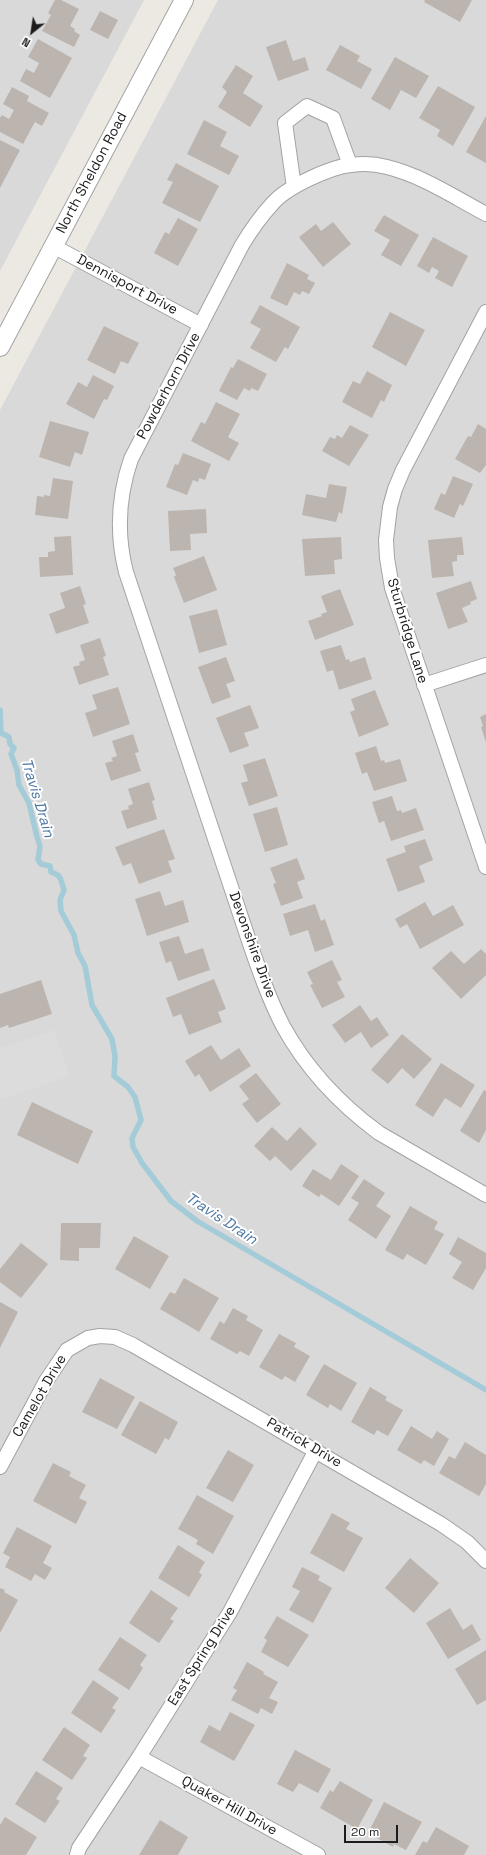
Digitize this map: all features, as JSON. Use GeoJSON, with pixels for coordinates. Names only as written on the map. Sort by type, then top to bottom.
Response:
{"type":"FeatureCollection","features":[{"type":"Feature","properties":{"kind":"street","name":"North Sheldon Road"},"geometry":{"type":"LineString","coordinates":[[0,347],[184,0]]}},
{"type":"Feature","properties":{"kind":"street"},"geometry":{"type":"LineString","coordinates":[[294,187],[285,123],[307,106],[333,118],[350,165]]}},
{"type":"Feature","properties":{"kind":"street","name":"Powderhorn Drive"},"geometry":{"type":"LineString","coordinates":[[139,609],[126,572],[119,536],[119,512],[125,476],[131,459],[253,228],[273,202],[294,187],[322,174],[350,165],[373,164],[417,176],[486,214]]}},
{"type":"Feature","properties":{"kind":"street","name":"Dennisport Drive"},"geometry":{"type":"LineString","coordinates":[[54,246],[201,325]]}},
{"type":"Feature","properties":{"kind":"street","name":"Sturbridge Lane"},"geometry":{"type":"LineString","coordinates":[[486,312],[403,470],[390,507],[386,540],[387,558],[392,588],[486,867]]}},
{"type":"Feature","properties":{"kind":"street","name":"Devonshire Drive"},"geometry":{"type":"LineString","coordinates":[[139,609],[249,941],[266,990],[283,1026],[314,1070],[336,1096],[366,1123],[379,1133],[486,1195]]}},
{"type":"Feature","properties":{"kind":"street"},"geometry":{"type":"LineString","coordinates":[[424,685],[486,664]]}},
{"type":"Feature","properties":{"kind":"street","name":"Camelot Drive"},"geometry":{"type":"LineString","coordinates":[[0,1467],[46,1380],[67,1350],[88,1338],[100,1336],[115,1337]]}},
{"type":"Feature","properties":{"kind":"street","name":"Patrick Drive"},"geometry":{"type":"LineString","coordinates":[[115,1337],[133,1345],[441,1524],[467,1542],[486,1561]]}},
{"type":"Feature","properties":{"kind":"street","name":"East Spring Drive"},"geometry":{"type":"LineString","coordinates":[[77,1855],[230,1612],[316,1450]]}},
{"type":"Feature","properties":{"kind":"street","name":"Quaker Hill Drive"},"geometry":{"type":"LineString","coordinates":[[139,1757],[318,1855]]}},
{"type":"Feature","properties":{"kind":"shaded area"},"geometry":{"type":"Polygon","coordinates":[[[0,0],[144,0],[0,271],[0,0]]]}},
{"type":"Feature","properties":{"kind":"shaded area"},"geometry":{"type":"Polygon","coordinates":[[[218,0],[486,0],[486,1855],[0,1855],[0,410],[218,0]]]}},
{"type":"Feature","properties":{"kind":"shaded area"},"geometry":{"type":"Polygon","coordinates":[[[54,1030],[70,1076],[0,1100],[0,1048],[54,1030]]]}},
{"type":"Feature","properties":{"kind":"building"},"geometry":{"type":"Polygon","coordinates":[[[55,0],[61,0],[79,9],[70,26],[80,35],[74,47],[42,31],[51,15],[48,13],[55,0]]]}},
{"type":"Feature","properties":{"kind":"building"},"geometry":{"type":"Polygon","coordinates":[[[425,0],[472,0],[460,22],[424,2],[425,0]]]}},
{"type":"Feature","properties":{"kind":"building"},"geometry":{"type":"Polygon","coordinates":[[[100,11],[118,20],[108,39],[90,30],[100,11]]]}},
{"type":"Feature","properties":{"kind":"building"},"geometry":{"type":"Polygon","coordinates":[[[38,39],[72,58],[50,98],[20,81],[26,69],[34,73],[39,63],[28,57],[38,39]]]}},
{"type":"Feature","properties":{"kind":"building"},"geometry":{"type":"Polygon","coordinates":[[[286,40],[293,61],[305,57],[309,70],[278,81],[266,47],[286,40]]]}},
{"type":"Feature","properties":{"kind":"building"},"geometry":{"type":"Polygon","coordinates":[[[340,45],[360,56],[357,61],[372,69],[361,89],[326,70],[340,45]]]}},
{"type":"Feature","properties":{"kind":"building"},"geometry":{"type":"Polygon","coordinates":[[[395,57],[429,76],[416,98],[401,90],[390,110],[371,99],[395,57]]]}},
{"type":"Feature","properties":{"kind":"building"},"geometry":{"type":"Polygon","coordinates":[[[236,65],[253,76],[243,93],[263,106],[250,127],[218,107],[227,92],[222,87],[236,65]]]}},
{"type":"Feature","properties":{"kind":"building"},"geometry":{"type":"Polygon","coordinates":[[[438,86],[475,107],[453,146],[437,136],[440,130],[419,118],[438,86]]]}},
{"type":"Feature","properties":{"kind":"building"},"geometry":{"type":"Polygon","coordinates":[[[12,87],[29,96],[27,101],[49,113],[42,126],[35,122],[23,144],[0,132],[0,118],[2,115],[9,119],[14,110],[3,104],[12,87]]]}},
{"type":"Feature","properties":{"kind":"building"},"geometry":{"type":"Polygon","coordinates":[[[486,116],[486,163],[466,152],[486,116]]]}},
{"type":"Feature","properties":{"kind":"building"},"geometry":{"type":"Polygon","coordinates":[[[204,120],[227,132],[220,146],[239,156],[229,175],[187,154],[204,120]]]}},
{"type":"Feature","properties":{"kind":"building"},"geometry":{"type":"Polygon","coordinates":[[[0,140],[20,150],[0,188],[0,140]]]}},
{"type":"Feature","properties":{"kind":"building"},"geometry":{"type":"Polygon","coordinates":[[[176,163],[219,186],[200,222],[162,203],[173,182],[167,180],[176,163]]]}},
{"type":"Feature","properties":{"kind":"building"},"geometry":{"type":"Polygon","coordinates":[[[384,215],[419,235],[401,266],[381,255],[390,240],[374,231],[384,215]]]}},
{"type":"Feature","properties":{"kind":"building"},"geometry":{"type":"Polygon","coordinates":[[[178,218],[198,229],[178,266],[154,253],[165,232],[169,234],[178,218]]]}},
{"type":"Feature","properties":{"kind":"building"},"geometry":{"type":"Polygon","coordinates":[[[333,222],[351,244],[323,267],[299,237],[316,224],[321,231],[333,222]]]}},
{"type":"Feature","properties":{"kind":"building"},"geometry":{"type":"Polygon","coordinates":[[[433,237],[468,256],[452,287],[435,278],[439,271],[432,267],[429,273],[417,266],[433,237]]]}},
{"type":"Feature","properties":{"kind":"building"},"geometry":{"type":"Polygon","coordinates":[[[287,263],[309,275],[307,279],[315,283],[309,294],[302,291],[300,295],[294,292],[287,306],[270,298],[287,263]]]}},
{"type":"Feature","properties":{"kind":"building"},"geometry":{"type":"Polygon","coordinates":[[[260,305],[300,327],[288,349],[285,347],[276,362],[250,348],[261,329],[250,323],[260,305]]]}},
{"type":"Feature","properties":{"kind":"building"},"geometry":{"type":"Polygon","coordinates":[[[390,312],[425,330],[406,366],[372,347],[390,312]]]}},
{"type":"Feature","properties":{"kind":"building"},"geometry":{"type":"Polygon","coordinates":[[[104,326],[139,343],[128,364],[121,361],[115,374],[87,360],[104,326]]]}},
{"type":"Feature","properties":{"kind":"building"},"geometry":{"type":"Polygon","coordinates":[[[238,359],[267,374],[258,391],[251,388],[250,391],[244,388],[237,400],[219,391],[231,367],[233,368],[238,359]]]}},
{"type":"Feature","properties":{"kind":"building"},"geometry":{"type":"Polygon","coordinates":[[[367,371],[392,385],[384,402],[381,400],[372,418],[342,402],[353,381],[360,384],[367,371]]]}},
{"type":"Feature","properties":{"kind":"building"},"geometry":{"type":"Polygon","coordinates":[[[93,375],[114,386],[107,400],[104,399],[94,419],[66,404],[78,382],[87,387],[93,375]]]}},
{"type":"Feature","properties":{"kind":"building"},"geometry":{"type":"Polygon","coordinates":[[[216,402],[240,414],[228,437],[239,443],[229,461],[191,441],[201,422],[205,424],[216,402]]]}},
{"type":"Feature","properties":{"kind":"building"},"geometry":{"type":"Polygon","coordinates":[[[50,421],[89,432],[82,455],[75,452],[70,467],[39,457],[50,421]]]}},
{"type":"Feature","properties":{"kind":"building"},"geometry":{"type":"Polygon","coordinates":[[[478,424],[486,429],[486,465],[480,473],[455,459],[468,436],[471,437],[478,424]]]}},
{"type":"Feature","properties":{"kind":"building"},"geometry":{"type":"Polygon","coordinates":[[[350,425],[369,435],[349,466],[322,451],[330,437],[335,439],[337,435],[342,438],[350,425]]]}},
{"type":"Feature","properties":{"kind":"building"},"geometry":{"type":"Polygon","coordinates":[[[183,453],[211,464],[205,480],[199,478],[198,482],[193,480],[187,495],[166,487],[175,464],[178,465],[183,453]]]}},
{"type":"Feature","properties":{"kind":"building"},"geometry":{"type":"Polygon","coordinates":[[[453,476],[473,484],[463,506],[460,504],[454,518],[434,509],[441,493],[445,495],[453,476]]]}},
{"type":"Feature","properties":{"kind":"building"},"geometry":{"type":"Polygon","coordinates":[[[53,478],[73,481],[68,519],[35,515],[37,496],[50,496],[53,478]]]}},
{"type":"Feature","properties":{"kind":"building"},"geometry":{"type":"Polygon","coordinates":[[[329,484],[347,487],[342,514],[339,512],[336,522],[302,515],[306,494],[326,498],[329,484]]]}},
{"type":"Feature","properties":{"kind":"building"},"geometry":{"type":"Polygon","coordinates":[[[206,509],[207,533],[190,534],[191,550],[170,551],[168,511],[206,509]]]}},
{"type":"Feature","properties":{"kind":"building"},"geometry":{"type":"Polygon","coordinates":[[[71,536],[73,575],[40,577],[39,557],[48,557],[48,552],[55,551],[54,537],[71,536]]]}},
{"type":"Feature","properties":{"kind":"building"},"geometry":{"type":"Polygon","coordinates":[[[341,537],[342,559],[334,560],[335,574],[305,576],[302,539],[341,537]]]}},
{"type":"Feature","properties":{"kind":"building"},"geometry":{"type":"Polygon","coordinates":[[[462,537],[464,555],[457,555],[457,561],[452,562],[454,576],[432,578],[428,540],[462,537]]]}},
{"type":"Feature","properties":{"kind":"building"},"geometry":{"type":"Polygon","coordinates":[[[204,556],[217,590],[184,603],[174,577],[176,575],[173,568],[204,556]]]}},
{"type":"Feature","properties":{"kind":"building"},"geometry":{"type":"Polygon","coordinates":[[[471,581],[477,599],[470,602],[471,604],[462,608],[468,622],[448,629],[436,593],[471,581]]]}},
{"type":"Feature","properties":{"kind":"building"},"geometry":{"type":"Polygon","coordinates":[[[80,586],[86,604],[83,605],[89,623],[56,634],[49,614],[65,608],[60,593],[80,586]]]}},
{"type":"Feature","properties":{"kind":"building"},"geometry":{"type":"Polygon","coordinates":[[[340,589],[354,625],[315,640],[308,621],[322,616],[321,614],[327,612],[321,596],[340,589]]]}},
{"type":"Feature","properties":{"kind":"building"},"geometry":{"type":"Polygon","coordinates":[[[217,609],[227,645],[199,653],[189,616],[217,609]]]}},
{"type":"Feature","properties":{"kind":"building"},"geometry":{"type":"Polygon","coordinates":[[[100,638],[106,656],[103,657],[109,675],[79,685],[73,667],[80,665],[79,662],[85,660],[80,645],[100,638]]]}},
{"type":"Feature","properties":{"kind":"building"},"geometry":{"type":"Polygon","coordinates":[[[341,645],[346,660],[349,659],[350,662],[365,657],[372,679],[339,690],[333,670],[327,672],[320,651],[341,645]]]}},
{"type":"Feature","properties":{"kind":"building"},"geometry":{"type":"Polygon","coordinates":[[[226,657],[235,681],[226,684],[231,697],[212,704],[198,667],[226,657]]]}},
{"type":"Feature","properties":{"kind":"building"},"geometry":{"type":"Polygon","coordinates":[[[118,687],[130,724],[93,737],[85,713],[97,709],[92,695],[118,687]]]}},
{"type":"Feature","properties":{"kind":"building"},"geometry":{"type":"Polygon","coordinates":[[[375,690],[389,725],[359,737],[350,712],[355,710],[351,699],[375,690]]]}},
{"type":"Feature","properties":{"kind":"building"},"geometry":{"type":"Polygon","coordinates":[[[250,705],[259,728],[244,733],[249,746],[230,753],[216,718],[250,705]]]}},
{"type":"Feature","properties":{"kind":"building"},"geometry":{"type":"Polygon","coordinates":[[[486,714],[486,742],[481,727],[483,726],[480,717],[486,714]]]}},
{"type":"Feature","properties":{"kind":"building"},"geometry":{"type":"Polygon","coordinates":[[[133,734],[139,752],[135,753],[141,771],[111,781],[105,763],[113,761],[111,758],[117,756],[112,741],[133,734]]]}},
{"type":"Feature","properties":{"kind":"building"},"geometry":{"type":"Polygon","coordinates":[[[376,746],[381,761],[384,760],[385,763],[400,759],[407,781],[374,791],[367,772],[362,774],[355,753],[376,746]]]}},
{"type":"Feature","properties":{"kind":"building"},"geometry":{"type":"Polygon","coordinates":[[[265,758],[278,796],[249,806],[241,783],[248,781],[243,765],[265,758]]]}},
{"type":"Feature","properties":{"kind":"building"},"geometry":{"type":"Polygon","coordinates":[[[149,782],[155,800],[152,801],[157,819],[127,829],[121,811],[129,809],[128,806],[133,804],[128,789],[149,782]]]}},
{"type":"Feature","properties":{"kind":"building"},"geometry":{"type":"Polygon","coordinates":[[[392,796],[397,811],[401,810],[402,813],[416,808],[424,830],[391,841],[384,821],[379,823],[372,802],[392,796]]]}},
{"type":"Feature","properties":{"kind":"building"},"geometry":{"type":"Polygon","coordinates":[[[277,807],[288,845],[265,852],[253,814],[277,807]]]}},
{"type":"Feature","properties":{"kind":"building"},"geometry":{"type":"Polygon","coordinates":[[[164,829],[175,859],[168,861],[172,872],[139,884],[131,863],[123,866],[115,847],[164,829]]]}},
{"type":"Feature","properties":{"kind":"building"},"geometry":{"type":"Polygon","coordinates":[[[425,839],[433,860],[419,866],[425,882],[398,892],[386,859],[406,852],[404,846],[425,839]]]}},
{"type":"Feature","properties":{"kind":"building"},"geometry":{"type":"Polygon","coordinates":[[[297,858],[305,879],[297,882],[303,898],[281,906],[273,884],[276,883],[270,868],[297,858]]]}},
{"type":"Feature","properties":{"kind":"building"},"geometry":{"type":"Polygon","coordinates":[[[160,891],[165,906],[183,900],[189,922],[147,936],[135,899],[160,891]]]}},
{"type":"Feature","properties":{"kind":"building"},"geometry":{"type":"Polygon","coordinates":[[[425,902],[433,916],[453,905],[464,925],[420,949],[407,924],[400,928],[395,919],[425,902]]]}},
{"type":"Feature","properties":{"kind":"building"},"geometry":{"type":"Polygon","coordinates":[[[315,904],[321,921],[325,919],[334,945],[315,952],[308,930],[290,936],[283,914],[315,904]]]}},
{"type":"Feature","properties":{"kind":"building"},"geometry":{"type":"Polygon","coordinates":[[[179,936],[185,954],[203,948],[210,970],[178,981],[171,961],[166,963],[159,942],[179,936]]]}},
{"type":"Feature","properties":{"kind":"building"},"geometry":{"type":"Polygon","coordinates":[[[481,949],[486,954],[486,975],[461,999],[432,968],[451,951],[464,964],[481,949]]]}},
{"type":"Feature","properties":{"kind":"building"},"geometry":{"type":"Polygon","coordinates":[[[332,960],[342,980],[337,982],[345,997],[322,1008],[310,985],[313,984],[307,972],[332,960]]]}},
{"type":"Feature","properties":{"kind":"building"},"geometry":{"type":"Polygon","coordinates":[[[214,979],[226,1009],[218,1012],[222,1022],[189,1035],[181,1014],[173,1017],[166,998],[214,979]]]}},
{"type":"Feature","properties":{"kind":"building"},"geometry":{"type":"Polygon","coordinates":[[[41,980],[52,1014],[9,1028],[8,1025],[0,1028],[0,994],[41,980]]]}},
{"type":"Feature","properties":{"kind":"building"},"geometry":{"type":"Polygon","coordinates":[[[360,1005],[371,1021],[377,1017],[389,1035],[371,1048],[361,1032],[345,1043],[332,1025],[360,1005]]]}},
{"type":"Feature","properties":{"kind":"building"},"geometry":{"type":"Polygon","coordinates":[[[402,1034],[432,1059],[414,1079],[402,1068],[388,1084],[371,1070],[402,1034]]]}},
{"type":"Feature","properties":{"kind":"building"},"geometry":{"type":"Polygon","coordinates":[[[211,1045],[221,1060],[239,1048],[251,1066],[210,1092],[199,1074],[195,1077],[185,1061],[211,1045]]]}},
{"type":"Feature","properties":{"kind":"building"},"geometry":{"type":"Polygon","coordinates":[[[441,1063],[475,1085],[461,1108],[445,1098],[433,1117],[415,1105],[441,1063]]]}},
{"type":"Feature","properties":{"kind":"building"},"geometry":{"type":"Polygon","coordinates":[[[256,1073],[281,1104],[257,1123],[242,1104],[249,1099],[239,1086],[256,1073]]]}},
{"type":"Feature","properties":{"kind":"building"},"geometry":{"type":"Polygon","coordinates":[[[484,1090],[486,1091],[486,1130],[479,1143],[460,1131],[484,1090]]]}},
{"type":"Feature","properties":{"kind":"building"},"geometry":{"type":"Polygon","coordinates":[[[32,1102],[93,1131],[78,1164],[17,1135],[32,1102]]]}},
{"type":"Feature","properties":{"kind":"building"},"geometry":{"type":"Polygon","coordinates":[[[272,1127],[287,1141],[300,1127],[317,1144],[291,1171],[275,1156],[270,1161],[254,1146],[272,1127]]]}},
{"type":"Feature","properties":{"kind":"building"},"geometry":{"type":"Polygon","coordinates":[[[341,1164],[359,1176],[339,1206],[321,1194],[319,1197],[302,1186],[313,1169],[331,1180],[341,1164]]]}},
{"type":"Feature","properties":{"kind":"building"},"geometry":{"type":"Polygon","coordinates":[[[364,1179],[385,1193],[376,1206],[391,1216],[376,1239],[348,1220],[359,1203],[351,1198],[364,1179]]]}},
{"type":"Feature","properties":{"kind":"building"},"geometry":{"type":"Polygon","coordinates":[[[410,1206],[438,1222],[434,1229],[444,1234],[426,1265],[407,1254],[403,1260],[385,1250],[410,1206]]]}},
{"type":"Feature","properties":{"kind":"building"},"geometry":{"type":"Polygon","coordinates":[[[61,1223],[101,1223],[100,1248],[79,1248],[79,1261],[60,1260],[61,1223]]]}},
{"type":"Feature","properties":{"kind":"building"},"geometry":{"type":"Polygon","coordinates":[[[134,1236],[169,1256],[150,1289],[115,1269],[134,1236]]]}},
{"type":"Feature","properties":{"kind":"building"},"geometry":{"type":"Polygon","coordinates":[[[458,1237],[486,1253],[486,1268],[473,1290],[452,1278],[462,1262],[449,1254],[458,1237]]]}},
{"type":"Feature","properties":{"kind":"building"},"geometry":{"type":"Polygon","coordinates":[[[21,1243],[48,1264],[21,1298],[0,1282],[0,1269],[21,1243]]]}},
{"type":"Feature","properties":{"kind":"building"},"geometry":{"type":"Polygon","coordinates":[[[184,1278],[219,1298],[199,1332],[160,1309],[170,1292],[175,1294],[184,1278]]]}},
{"type":"Feature","properties":{"kind":"building"},"geometry":{"type":"Polygon","coordinates":[[[0,1302],[18,1312],[0,1348],[0,1302]]]}},
{"type":"Feature","properties":{"kind":"building"},"geometry":{"type":"Polygon","coordinates":[[[233,1308],[248,1316],[246,1320],[263,1330],[249,1356],[240,1351],[237,1354],[210,1339],[220,1321],[224,1324],[233,1308]]]}},
{"type":"Feature","properties":{"kind":"building"},"geometry":{"type":"Polygon","coordinates":[[[279,1334],[296,1343],[294,1347],[310,1356],[295,1382],[285,1376],[282,1380],[259,1367],[279,1334]]]}},
{"type":"Feature","properties":{"kind":"building"},"geometry":{"type":"Polygon","coordinates":[[[324,1364],[357,1383],[341,1411],[330,1404],[328,1408],[306,1395],[324,1364]]]}},
{"type":"Feature","properties":{"kind":"building"},"geometry":{"type":"Polygon","coordinates":[[[100,1378],[135,1397],[117,1429],[82,1412],[100,1378]]]}},
{"type":"Feature","properties":{"kind":"building"},"geometry":{"type":"Polygon","coordinates":[[[370,1387],[387,1397],[385,1400],[403,1410],[388,1436],[377,1430],[374,1435],[351,1422],[370,1387]]]}},
{"type":"Feature","properties":{"kind":"building"},"geometry":{"type":"Polygon","coordinates":[[[140,1401],[178,1422],[169,1440],[165,1438],[156,1454],[121,1435],[140,1401]]]}},
{"type":"Feature","properties":{"kind":"building"},"geometry":{"type":"Polygon","coordinates":[[[411,1426],[432,1439],[437,1431],[449,1439],[434,1466],[424,1460],[421,1464],[397,1450],[411,1426]]]}},
{"type":"Feature","properties":{"kind":"building"},"geometry":{"type":"Polygon","coordinates":[[[465,1442],[486,1455],[486,1484],[479,1496],[439,1473],[449,1456],[455,1459],[465,1442]]]}},
{"type":"Feature","properties":{"kind":"building"},"geometry":{"type":"Polygon","coordinates":[[[228,1450],[254,1465],[233,1502],[206,1488],[228,1450]]]}},
{"type":"Feature","properties":{"kind":"building"},"geometry":{"type":"Polygon","coordinates":[[[53,1463],[71,1472],[69,1476],[86,1485],[79,1498],[87,1502],[76,1524],[33,1501],[53,1463]]]}},
{"type":"Feature","properties":{"kind":"building"},"geometry":{"type":"Polygon","coordinates":[[[197,1495],[234,1516],[213,1554],[196,1544],[198,1540],[178,1529],[197,1495]]]}},
{"type":"Feature","properties":{"kind":"building"},"geometry":{"type":"Polygon","coordinates":[[[332,1513],[350,1523],[346,1529],[363,1538],[344,1572],[310,1553],[332,1513]]]}},
{"type":"Feature","properties":{"kind":"building"},"geometry":{"type":"Polygon","coordinates":[[[17,1527],[52,1546],[43,1563],[52,1568],[45,1580],[35,1574],[31,1581],[5,1567],[10,1557],[3,1553],[17,1527]]]}},
{"type":"Feature","properties":{"kind":"building"},"geometry":{"type":"Polygon","coordinates":[[[178,1545],[205,1562],[199,1572],[202,1575],[189,1597],[158,1578],[178,1545]]]}},
{"type":"Feature","properties":{"kind":"building"},"geometry":{"type":"Polygon","coordinates":[[[410,1558],[439,1583],[414,1613],[385,1588],[410,1558]]]}},
{"type":"Feature","properties":{"kind":"building"},"geometry":{"type":"Polygon","coordinates":[[[302,1567],[320,1576],[318,1580],[332,1588],[313,1623],[289,1610],[300,1591],[292,1587],[302,1567]]]}},
{"type":"Feature","properties":{"kind":"building"},"geometry":{"type":"Polygon","coordinates":[[[0,1588],[18,1600],[0,1633],[0,1588]]]}},
{"type":"Feature","properties":{"kind":"building"},"geometry":{"type":"Polygon","coordinates":[[[151,1590],[178,1608],[170,1619],[174,1621],[159,1643],[129,1623],[151,1590]]]}},
{"type":"Feature","properties":{"kind":"building"},"geometry":{"type":"Polygon","coordinates":[[[450,1608],[463,1630],[472,1624],[481,1640],[448,1659],[426,1623],[450,1608]]]}},
{"type":"Feature","properties":{"kind":"building"},"geometry":{"type":"Polygon","coordinates":[[[277,1616],[309,1635],[288,1667],[261,1652],[267,1640],[264,1638],[277,1616]]]}},
{"type":"Feature","properties":{"kind":"building"},"geometry":{"type":"Polygon","coordinates":[[[120,1637],[147,1655],[140,1665],[143,1668],[129,1690],[98,1670],[120,1637]]]}},
{"type":"Feature","properties":{"kind":"building"},"geometry":{"type":"Polygon","coordinates":[[[486,1650],[486,1700],[477,1705],[455,1669],[486,1650]]]}},
{"type":"Feature","properties":{"kind":"building"},"geometry":{"type":"Polygon","coordinates":[[[247,1662],[264,1672],[263,1674],[278,1682],[269,1698],[278,1702],[272,1714],[261,1708],[258,1714],[231,1700],[237,1690],[233,1688],[247,1662]]]}},
{"type":"Feature","properties":{"kind":"building"},"geometry":{"type":"Polygon","coordinates":[[[93,1680],[119,1698],[112,1708],[116,1710],[101,1733],[71,1713],[93,1680]]]}},
{"type":"Feature","properties":{"kind":"building"},"geometry":{"type":"Polygon","coordinates":[[[230,1712],[255,1725],[234,1761],[200,1742],[209,1725],[220,1731],[230,1712]]]}},
{"type":"Feature","properties":{"kind":"building"},"geometry":{"type":"Polygon","coordinates":[[[64,1727],[90,1745],[83,1756],[87,1758],[72,1780],[42,1760],[64,1727]]]}},
{"type":"Feature","properties":{"kind":"building"},"geometry":{"type":"Polygon","coordinates":[[[295,1750],[331,1769],[318,1793],[299,1783],[293,1792],[277,1784],[295,1750]]]}},
{"type":"Feature","properties":{"kind":"building"},"geometry":{"type":"Polygon","coordinates":[[[36,1771],[63,1788],[56,1799],[60,1801],[45,1823],[15,1804],[36,1771]]]}},
{"type":"Feature","properties":{"kind":"building"},"geometry":{"type":"Polygon","coordinates":[[[340,1781],[373,1800],[357,1829],[320,1808],[330,1790],[333,1792],[340,1781]]]}},
{"type":"Feature","properties":{"kind":"building"},"geometry":{"type":"Polygon","coordinates":[[[384,1802],[422,1822],[406,1850],[394,1844],[393,1847],[368,1833],[384,1802]]]}},
{"type":"Feature","properties":{"kind":"building"},"geometry":{"type":"Polygon","coordinates":[[[5,1817],[37,1837],[26,1855],[0,1855],[0,1825],[5,1817]]]}},
{"type":"Feature","properties":{"kind":"building"},"geometry":{"type":"Polygon","coordinates":[[[160,1820],[188,1837],[178,1855],[139,1855],[160,1820]]]}},
{"type":"Feature","properties":{"kind":"building"},"geometry":{"type":"Polygon","coordinates":[[[436,1827],[469,1846],[464,1855],[415,1855],[423,1841],[427,1843],[436,1827]]]}},
{"type":"Feature","properties":{"kind":"waterway","name":"Travis Drain"},"geometry":{"type":"LineString","coordinates":[[0,710],[1,733],[9,737],[10,744],[14,748],[11,754],[17,770],[19,785],[29,803],[40,846],[38,860],[41,864],[50,866],[51,872],[58,875],[61,880],[64,890],[60,900],[61,911],[74,935],[78,953],[85,966],[92,1005],[112,1039],[115,1056],[114,1076],[128,1087],[135,1097],[141,1120],[132,1138],[133,1147],[142,1163],[171,1201],[197,1221],[486,1390]]}}]}
